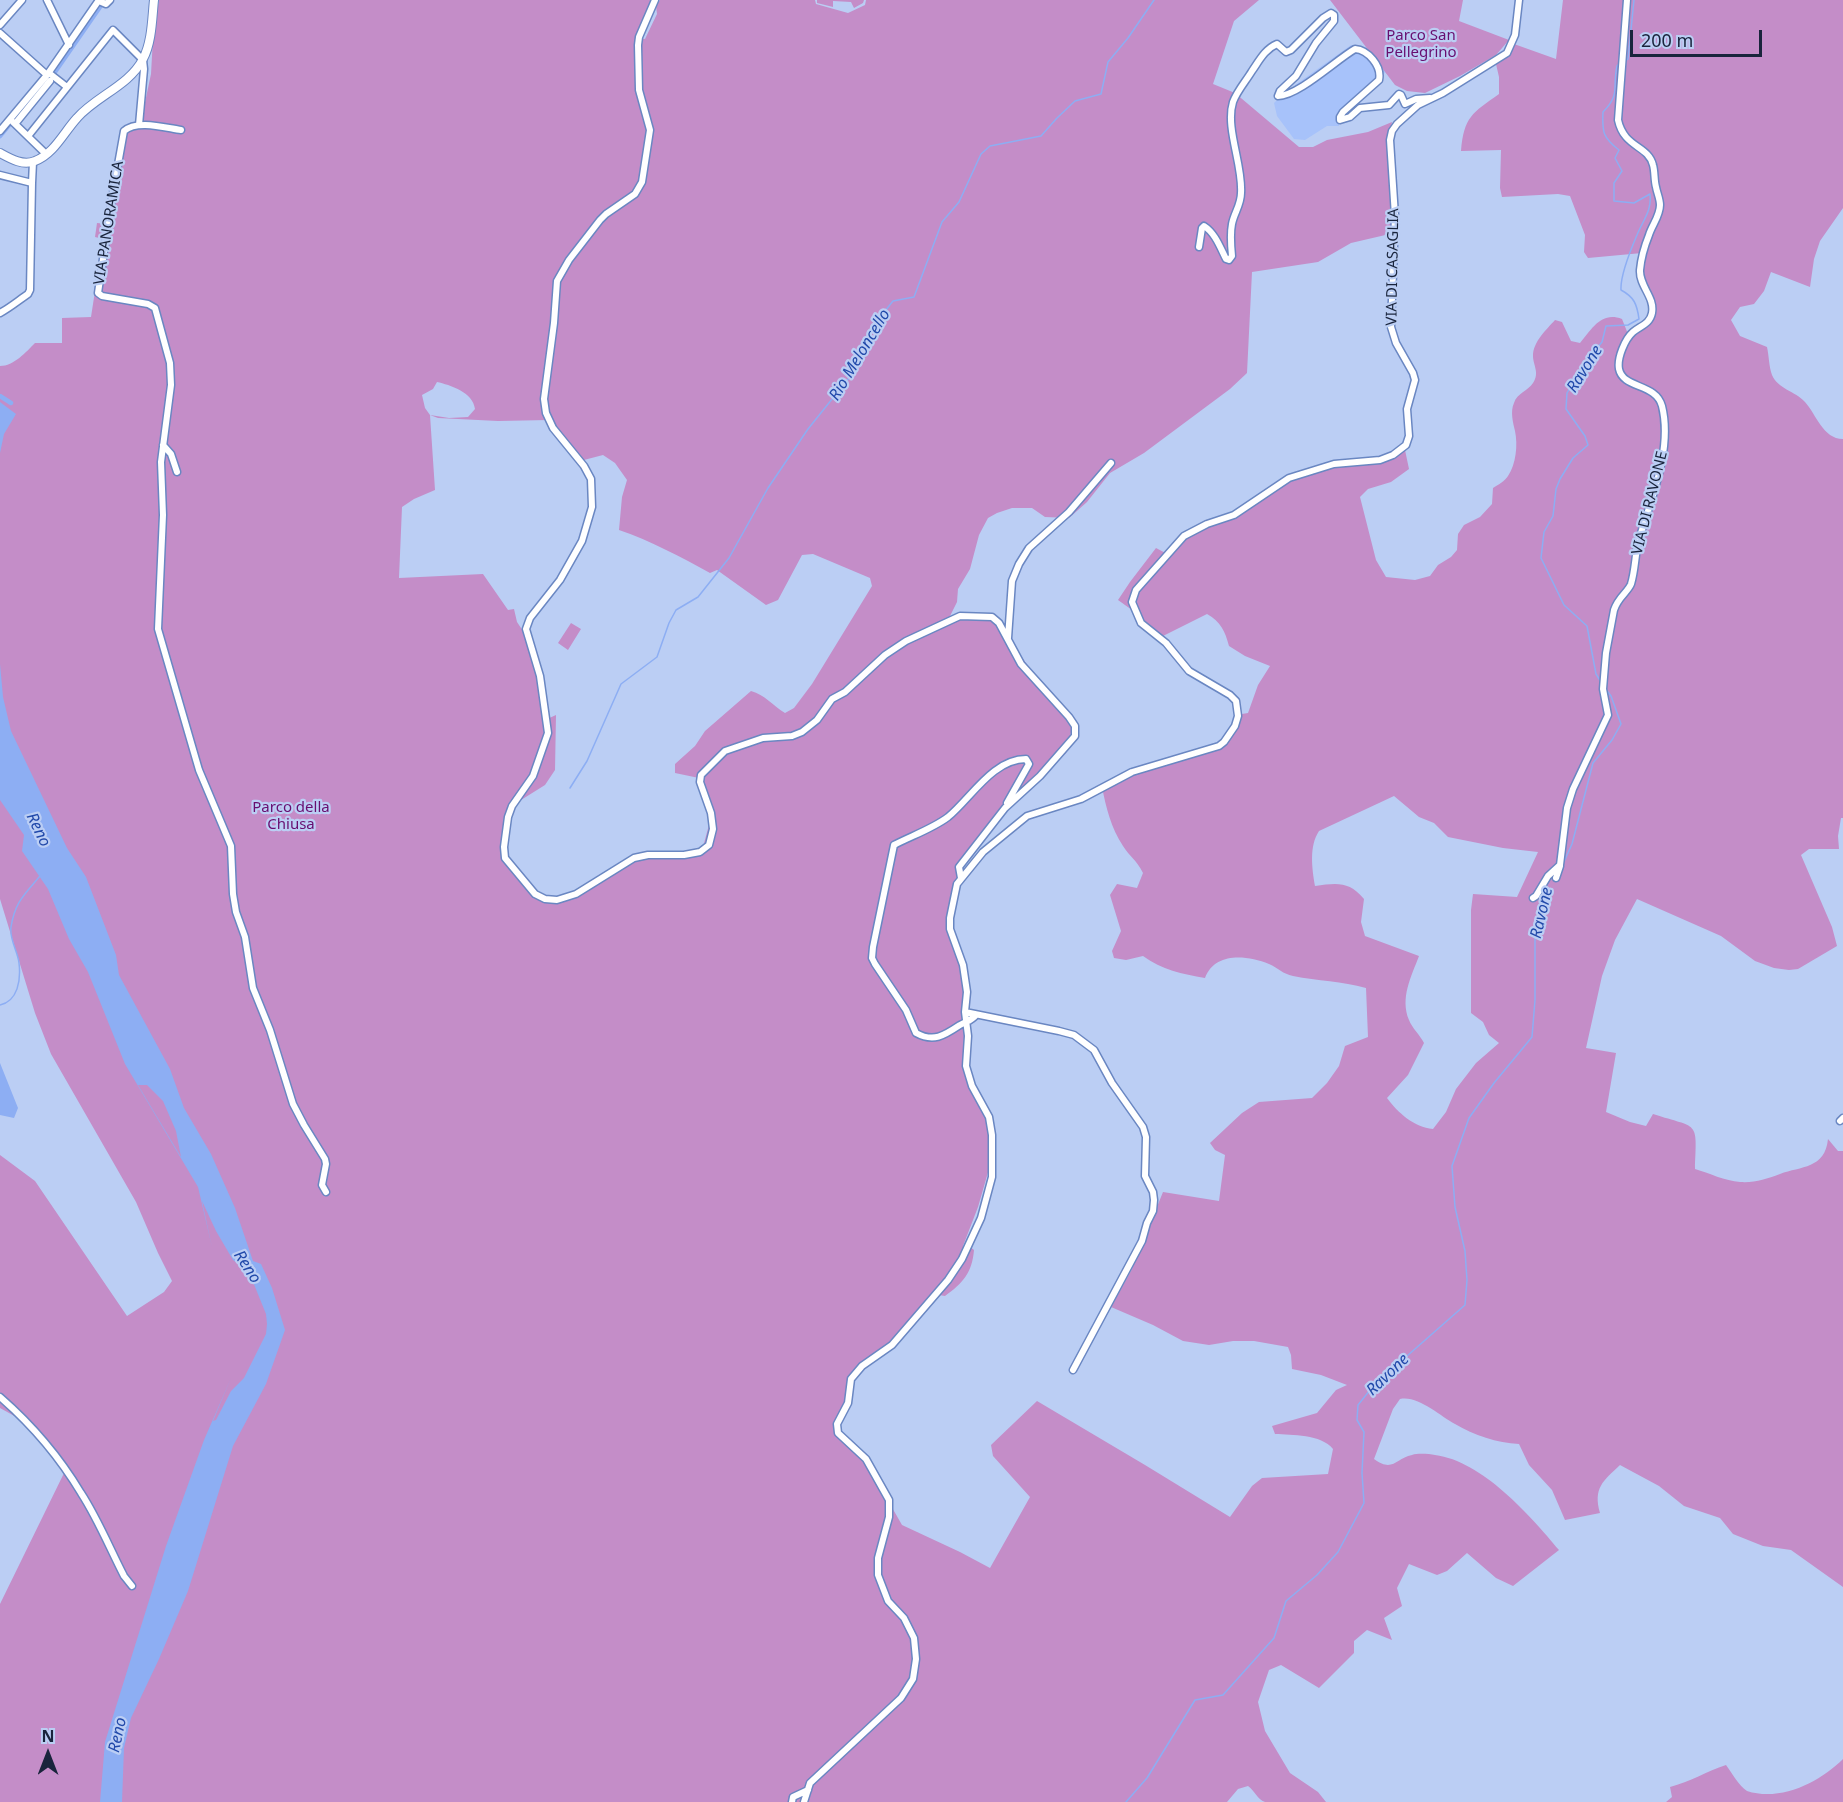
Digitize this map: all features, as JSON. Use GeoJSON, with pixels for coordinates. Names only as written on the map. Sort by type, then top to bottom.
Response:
{"type":"FeatureCollection","features":[{"type":"Feature","properties":{"kind":"main road"},"geometry":{"type":"LineString","coordinates":[[0,153],[20,162],[33,162],[46,154],[81,113],[130,76],[142,60],[147,48],[154,0]]}},
{"type":"Feature","properties":{"kind":"street"},"geometry":{"type":"LineString","coordinates":[[0,25],[22,0]]}},
{"type":"Feature","properties":{"kind":"street"},"geometry":{"type":"LineString","coordinates":[[47,0],[69,45]]}},
{"type":"Feature","properties":{"kind":"street"},"geometry":{"type":"LineString","coordinates":[[0,131],[13,122],[49,76],[99,0],[106,4],[110,0]]}},
{"type":"Feature","properties":{"kind":"street"},"geometry":{"type":"LineString","coordinates":[[655,0],[639,37],[638,45],[639,90],[650,130],[642,182],[635,194],[606,213],[569,260],[557,281],[544,399],[546,413],[553,428],[584,466],[591,479],[593,498],[582,541],[560,580],[530,618],[526,631],[540,676],[548,732],[533,776],[512,806],[508,817],[504,854],[516,874],[535,894],[545,899],[557,900],[576,894],[634,858],[648,855],[684,855],[704,850],[711,840],[713,829],[711,813],[700,782],[700,775],[706,768],[725,751],[746,743],[763,738],[792,736],[802,732],[817,720],[832,699],[857,682],[885,655],[906,641],[960,616],[992,617],[999,623],[1021,664],[1070,717],[1075,726],[1074,736],[1070,742],[1040,776],[1005,808]]}},
{"type":"Feature","properties":{"kind":"street","name":"VIA DI CASAGLIA"},"geometry":{"type":"LineString","coordinates":[[804,1802],[810,1783],[901,1698],[913,1679],[916,1659],[914,1638],[904,1618],[888,1600],[878,1575],[878,1558],[889,1517],[889,1500],[866,1459],[838,1433],[837,1424],[848,1404],[851,1379],[862,1366],[892,1345],[948,1280],[962,1259],[981,1218],[992,1177],[992,1135],[989,1117],[972,1086],[966,1066],[968,1036],[963,965],[950,929],[957,884],[983,852],[1027,816],[1081,799],[1132,772],[1219,746],[1230,735],[1238,716],[1236,701],[1230,695],[1189,671],[1166,643],[1141,623],[1132,602],[1136,590],[1184,536],[1207,524],[1234,515],[1289,478],[1334,464],[1380,460],[1393,455],[1406,445],[1409,436],[1407,409],[1415,380],[1396,343],[1391,327],[1395,216],[1390,140],[1392,131],[1418,105],[1443,93],[1507,53],[1515,35],[1519,0]]}},
{"type":"Feature","properties":{"kind":"street","name":"VIA DI RAVONE"},"geometry":{"type":"LineString","coordinates":[[1556,878],[1560,865],[1567,808],[1573,789],[1608,715],[1603,686],[1614,610],[1616,603],[1629,588],[1631,582],[1636,552],[1652,503],[1666,432],[1661,402],[1657,395],[1622,376],[1619,368],[1625,345],[1631,334],[1645,325],[1652,313],[1650,298],[1642,284],[1640,274],[1648,235],[1660,205],[1653,163],[1646,153],[1625,138],[1618,120],[1627,0]]}},
{"type":"Feature","properties":{"kind":"street","name":"VIA DI CASAGLIA"},"geometry":{"type":"LineString","coordinates":[[1199,247],[1204,226],[1216,240],[1226,259],[1229,260],[1232,256],[1232,224],[1241,200],[1242,186],[1236,144],[1230,122],[1232,103],[1261,57],[1272,46],[1276,44],[1286,52],[1291,50],[1331,13],[1334,15],[1334,21],[1321,35],[1296,76],[1280,91],[1278,96],[1291,92],[1313,79],[1355,49],[1362,50],[1377,66],[1380,76],[1379,80],[1343,112],[1340,120],[1350,117],[1360,108],[1389,105],[1399,94],[1405,104],[1424,97],[1430,98]]}},
{"type":"Feature","properties":{"kind":"street"},"geometry":{"type":"LineString","coordinates":[[28,135],[113,30],[142,60],[144,69],[139,125],[181,130]]}},
{"type":"Feature","properties":{"kind":"street"},"geometry":{"type":"LineString","coordinates":[[0,33],[49,76],[67,87]]}},
{"type":"Feature","properties":{"kind":"street"},"geometry":{"type":"LineString","coordinates":[[13,122],[46,154]]}},
{"type":"Feature","properties":{"kind":"street","name":"VIA PANORAMICA"},"geometry":{"type":"LineString","coordinates":[[139,125],[129,127],[124,133],[98,291],[102,296],[148,304],[155,308],[170,363],[171,385],[161,462],[163,515],[158,629],[199,770],[231,846],[233,894],[236,912],[245,937],[253,988],[270,1030],[293,1104],[325,1158],[322,1185],[326,1192]]}},
{"type":"Feature","properties":{"kind":"street"},"geometry":{"type":"LineString","coordinates":[[0,313],[17,303],[30,290],[33,162]]}},
{"type":"Feature","properties":{"kind":"street"},"geometry":{"type":"LineString","coordinates":[[0,175],[32,183]]}},
{"type":"Feature","properties":{"kind":"street"},"geometry":{"type":"LineString","coordinates":[[163,445],[171,454],[177,472]]}},
{"type":"Feature","properties":{"kind":"street"},"geometry":{"type":"LineString","coordinates":[[1008,641],[1012,581],[1019,564],[1029,548],[1069,512],[1111,463]]}},
{"type":"Feature","properties":{"kind":"street"},"geometry":{"type":"LineString","coordinates":[[961,878],[959,867],[1005,808],[1029,764],[1026,759],[1018,759],[991,773],[947,818],[894,846],[873,947],[873,960],[886,983],[906,1010],[916,1033],[939,1038],[971,1021],[976,1015]]}},
{"type":"Feature","properties":{"kind":"street"},"geometry":{"type":"LineString","coordinates":[[1533,898],[1548,876],[1560,865]]}},
{"type":"Feature","properties":{"kind":"street"},"geometry":{"type":"LineString","coordinates":[[966,998],[976,1015]]}},
{"type":"Feature","properties":{"kind":"street"},"geometry":{"type":"LineString","coordinates":[[965,1012],[1059,1031],[1074,1035],[1088,1044],[1143,1127],[1146,1137],[1145,1176],[1153,1192],[1153,1211],[1146,1222],[1143,1241],[1073,1370]]}},
{"type":"Feature","properties":{"kind":"street"},"geometry":{"type":"LineString","coordinates":[[0,1397],[20,1416],[66,1470],[83,1495],[124,1576],[132,1586]]}},
{"type":"Feature","properties":{"kind":"street"},"geometry":{"type":"LineString","coordinates":[[792,1802],[793,1797],[808,1790]]}},
{"type":"Feature","properties":{"kind":"shaded area"},"geometry":{"type":"Polygon","coordinates":[[[1351,45],[1366,47],[1386,72],[1344,107],[1338,114],[1339,126],[1327,126],[1305,140],[1294,139],[1277,116],[1274,103],[1284,93],[1351,45]]]}},
{"type":"Feature","properties":{"kind":"green space","name":"Parco della Chiusa"},"geometry":{"type":"Polygon","coordinates":[[[159,0],[652,0],[639,38],[645,39],[657,14],[656,6],[660,0],[815,0],[816,4],[848,13],[865,5],[866,0],[1259,0],[1234,21],[1213,84],[1235,93],[1299,147],[1313,147],[1327,140],[1368,132],[1392,122],[1389,139],[1394,233],[1351,243],[1318,262],[1252,272],[1247,373],[1230,389],[1144,453],[1110,473],[1087,502],[1069,518],[1045,517],[1032,508],[1012,508],[988,518],[979,535],[970,569],[958,589],[957,602],[950,616],[988,615],[1006,634],[1038,681],[1073,724],[1066,753],[1023,789],[978,840],[959,876],[948,933],[961,951],[971,1078],[993,1123],[991,1162],[978,1207],[963,1246],[968,1245],[974,1250],[969,1271],[957,1287],[945,1296],[933,1294],[914,1321],[854,1374],[853,1393],[835,1426],[874,1467],[902,1525],[990,1568],[1030,1497],[993,1456],[991,1445],[1037,1401],[1230,1517],[1252,1486],[1262,1478],[1328,1474],[1333,1449],[1328,1444],[1306,1436],[1275,1434],[1272,1426],[1317,1413],[1336,1390],[1347,1385],[1321,1375],[1292,1369],[1288,1347],[1254,1341],[1233,1341],[1209,1345],[1183,1341],[1111,1307],[1132,1269],[1163,1192],[1219,1201],[1225,1155],[1215,1150],[1210,1143],[1242,1113],[1259,1102],[1312,1098],[1339,1066],[1345,1046],[1368,1037],[1366,988],[1293,976],[1269,964],[1251,959],[1224,960],[1216,964],[1205,978],[1165,968],[1143,956],[1126,960],[1114,958],[1112,951],[1121,931],[1110,895],[1117,884],[1137,888],[1143,873],[1115,832],[1102,787],[1154,762],[1223,742],[1231,731],[1236,715],[1248,713],[1258,685],[1270,666],[1245,656],[1229,646],[1222,627],[1207,614],[1161,637],[1140,623],[1132,610],[1118,600],[1156,548],[1171,556],[1189,534],[1229,519],[1279,486],[1300,476],[1356,458],[1369,460],[1391,457],[1405,450],[1409,469],[1391,482],[1368,489],[1360,497],[1376,560],[1386,577],[1415,580],[1430,576],[1438,565],[1457,550],[1458,534],[1464,525],[1480,517],[1492,504],[1493,488],[1505,480],[1511,471],[1516,448],[1513,406],[1515,400],[1531,386],[1535,379],[1534,351],[1544,332],[1555,320],[1562,322],[1571,341],[1580,343],[1603,319],[1615,317],[1622,319],[1628,334],[1649,321],[1653,313],[1641,277],[1642,253],[1588,258],[1584,252],[1585,235],[1570,196],[1558,194],[1502,197],[1500,188],[1501,150],[1461,151],[1464,130],[1471,117],[1499,94],[1496,64],[1514,44],[1556,59],[1563,0],[1843,0],[1843,208],[1820,241],[1814,259],[1810,287],[1771,272],[1764,291],[1754,304],[1740,307],[1731,320],[1740,336],[1767,347],[1771,372],[1778,384],[1805,402],[1830,435],[1843,439],[1843,818],[1841,818],[1838,836],[1839,849],[1809,849],[1801,855],[1832,927],[1837,946],[1798,969],[1774,968],[1755,961],[1721,936],[1637,899],[1615,940],[1602,976],[1586,1048],[1616,1053],[1606,1112],[1646,1126],[1653,1114],[1692,1128],[1696,1141],[1695,1169],[1729,1180],[1751,1182],[1811,1165],[1822,1156],[1828,1139],[1838,1151],[1843,1151],[1843,1587],[1791,1550],[1763,1546],[1733,1534],[1720,1518],[1684,1506],[1659,1486],[1620,1465],[1601,1486],[1598,1497],[1600,1513],[1565,1520],[1552,1490],[1529,1465],[1519,1444],[1478,1435],[1421,1403],[1400,1399],[1393,1409],[1374,1459],[1390,1465],[1412,1455],[1430,1454],[1453,1459],[1470,1467],[1504,1492],[1534,1521],[1559,1550],[1513,1586],[1496,1578],[1467,1553],[1447,1571],[1437,1575],[1409,1564],[1397,1588],[1402,1606],[1384,1618],[1392,1640],[1367,1630],[1354,1641],[1354,1653],[1319,1688],[1281,1665],[1269,1670],[1258,1702],[1265,1731],[1290,1773],[1318,1792],[1326,1802],[1265,1802],[1248,1786],[1238,1789],[1227,1802],[0,1802],[0,1604],[66,1469],[18,1418],[0,1408],[0,1155],[35,1181],[127,1316],[164,1292],[172,1281],[136,1202],[51,1054],[35,1013],[0,899],[0,366],[15,361],[35,343],[62,343],[62,318],[91,317],[103,239],[95,237],[97,223],[106,224],[126,131],[140,126],[151,74],[153,38],[159,0]],[[437,382],[433,389],[422,395],[425,408],[430,415],[449,418],[468,417],[475,409],[466,394],[454,387],[437,382]],[[430,415],[435,490],[402,507],[399,578],[483,574],[508,610],[514,609],[517,622],[525,634],[541,691],[545,720],[556,715],[555,770],[545,785],[513,805],[504,853],[520,879],[543,899],[561,902],[635,856],[676,857],[703,847],[713,810],[699,778],[675,773],[675,764],[695,746],[705,731],[751,691],[785,713],[794,708],[812,684],[872,586],[870,578],[813,554],[802,555],[778,600],[766,605],[717,570],[710,573],[654,544],[619,530],[622,497],[627,480],[615,463],[603,455],[580,461],[548,420],[498,421],[438,418],[430,415]],[[1394,796],[1319,831],[1313,850],[1312,865],[1315,886],[1336,884],[1353,889],[1364,899],[1361,922],[1365,936],[1419,956],[1410,980],[1406,1004],[1410,1023],[1424,1043],[1408,1075],[1387,1098],[1407,1118],[1426,1128],[1433,1129],[1446,1112],[1456,1089],[1476,1063],[1499,1043],[1489,1035],[1483,1022],[1471,1013],[1473,894],[1517,897],[1538,852],[1503,848],[1448,837],[1434,823],[1419,817],[1394,796]]]}},
{"type":"Feature","properties":{"kind":"green space"},"geometry":{"type":"Polygon","coordinates":[[[817,0],[864,0],[854,8],[851,2],[833,1],[833,7],[817,3],[817,0]]]}},
{"type":"Feature","properties":{"kind":"green space","name":"Parco San Pellegrino"},"geometry":{"type":"Polygon","coordinates":[[[1330,0],[1463,0],[1459,21],[1509,40],[1496,55],[1460,76],[1425,93],[1407,91],[1395,85],[1330,0]]]}},
{"type":"Feature","properties":{"kind":"green space"},"geometry":{"type":"Polygon","coordinates":[[[571,623],[581,629],[568,650],[558,643],[571,623]]]}},
{"type":"Feature","properties":{"kind":"green space"},"geometry":{"type":"Polygon","coordinates":[[[1843,1759],[1843,1802],[1666,1802],[1672,1797],[1670,1787],[1726,1765],[1738,1783],[1747,1791],[1773,1794],[1799,1788],[1811,1782],[1843,1759]]]}},
{"type":"Feature","properties":{"kind":"water"},"geometry":{"type":"Polygon","coordinates":[[[0,402],[16,414],[4,434],[0,453],[0,402]]]}},
{"type":"Feature","properties":{"kind":"water","name":"Reno"},"geometry":{"type":"Polygon","coordinates":[[[0,664],[3,697],[11,731],[67,848],[86,877],[116,955],[119,975],[170,1069],[184,1108],[211,1154],[235,1208],[253,1261],[261,1264],[272,1288],[285,1330],[266,1384],[233,1446],[188,1591],[131,1718],[124,1748],[122,1802],[100,1802],[105,1742],[166,1546],[204,1440],[231,1378],[213,1421],[216,1420],[231,1391],[244,1378],[266,1334],[266,1314],[249,1272],[233,1260],[202,1201],[212,1247],[198,1187],[125,1064],[88,972],[69,939],[48,889],[22,851],[24,835],[0,800],[0,664]],[[138,1085],[181,1157],[176,1131],[163,1101],[147,1085],[138,1085]]]}},
{"type":"Feature","properties":{"kind":"water"},"geometry":{"type":"Polygon","coordinates":[[[0,1063],[18,1108],[14,1118],[0,1115],[0,1063]]]}},
{"type":"Feature","properties":{"kind":"waterway","name":"Rio Meloncello"},"geometry":{"type":"LineString","coordinates":[[570,788],[587,761],[621,684],[657,657],[676,610],[698,597],[729,558],[768,488],[808,429],[849,378],[877,321],[893,301],[914,297],[942,222],[959,202],[981,154],[990,146],[1041,136],[1075,101],[1101,94],[1108,62],[1154,0]]}},
{"type":"Feature","properties":{"kind":"waterway","name":"Ravone"},"geometry":{"type":"LineString","coordinates":[[1626,60],[1628,59],[1634,0]]}},
{"type":"Feature","properties":{"kind":"waterway"},"geometry":{"type":"LineString","coordinates":[[55,72],[100,7]]}},
{"type":"Feature","properties":{"kind":"waterway","name":"Ravone"},"geometry":{"type":"LineString","coordinates":[[1601,682],[1596,674],[1587,626],[1564,605],[1541,558],[1544,532],[1553,516],[1556,489],[1560,479],[1573,458],[1588,445],[1585,436],[1566,409],[1567,393],[1582,367],[1602,342],[1606,326],[1628,325],[1639,319],[1634,301],[1621,290],[1621,284],[1629,255],[1648,210],[1650,194],[1634,203],[1614,201],[1614,183],[1622,171],[1615,158],[1619,150],[1605,134],[1603,112],[1614,95],[1619,64]]}},
{"type":"Feature","properties":{"kind":"waterway"},"geometry":{"type":"LineString","coordinates":[[15,118],[36,93]]}},
{"type":"Feature","properties":{"kind":"waterway"},"geometry":{"type":"LineString","coordinates":[[0,136],[10,124]]}},
{"type":"Feature","properties":{"kind":"waterway"},"geometry":{"type":"LineString","coordinates":[[0,396],[11,403]]}},
{"type":"Feature","properties":{"kind":"waterway","name":"Ravone"},"geometry":{"type":"LineString","coordinates":[[1563,864],[1572,844],[1593,763],[1612,740],[1621,724],[1611,696],[1605,688]]}},
{"type":"Feature","properties":{"kind":"waterway"},"geometry":{"type":"LineString","coordinates":[[0,1005],[11,999],[19,983],[19,963],[11,932],[15,911],[21,899],[40,876]]}},
{"type":"Feature","properties":{"kind":"waterway","name":"Ravone"},"geometry":{"type":"LineString","coordinates":[[1126,1802],[1147,1778],[1195,1700],[1223,1695],[1274,1638],[1286,1601],[1317,1575],[1338,1552],[1364,1503],[1362,1473],[1364,1432],[1357,1420],[1358,1405],[1374,1385],[1465,1305],[1467,1280],[1465,1251],[1455,1207],[1452,1166],[1469,1118],[1532,1037],[1535,1000],[1535,934],[1544,888]]}}]}
